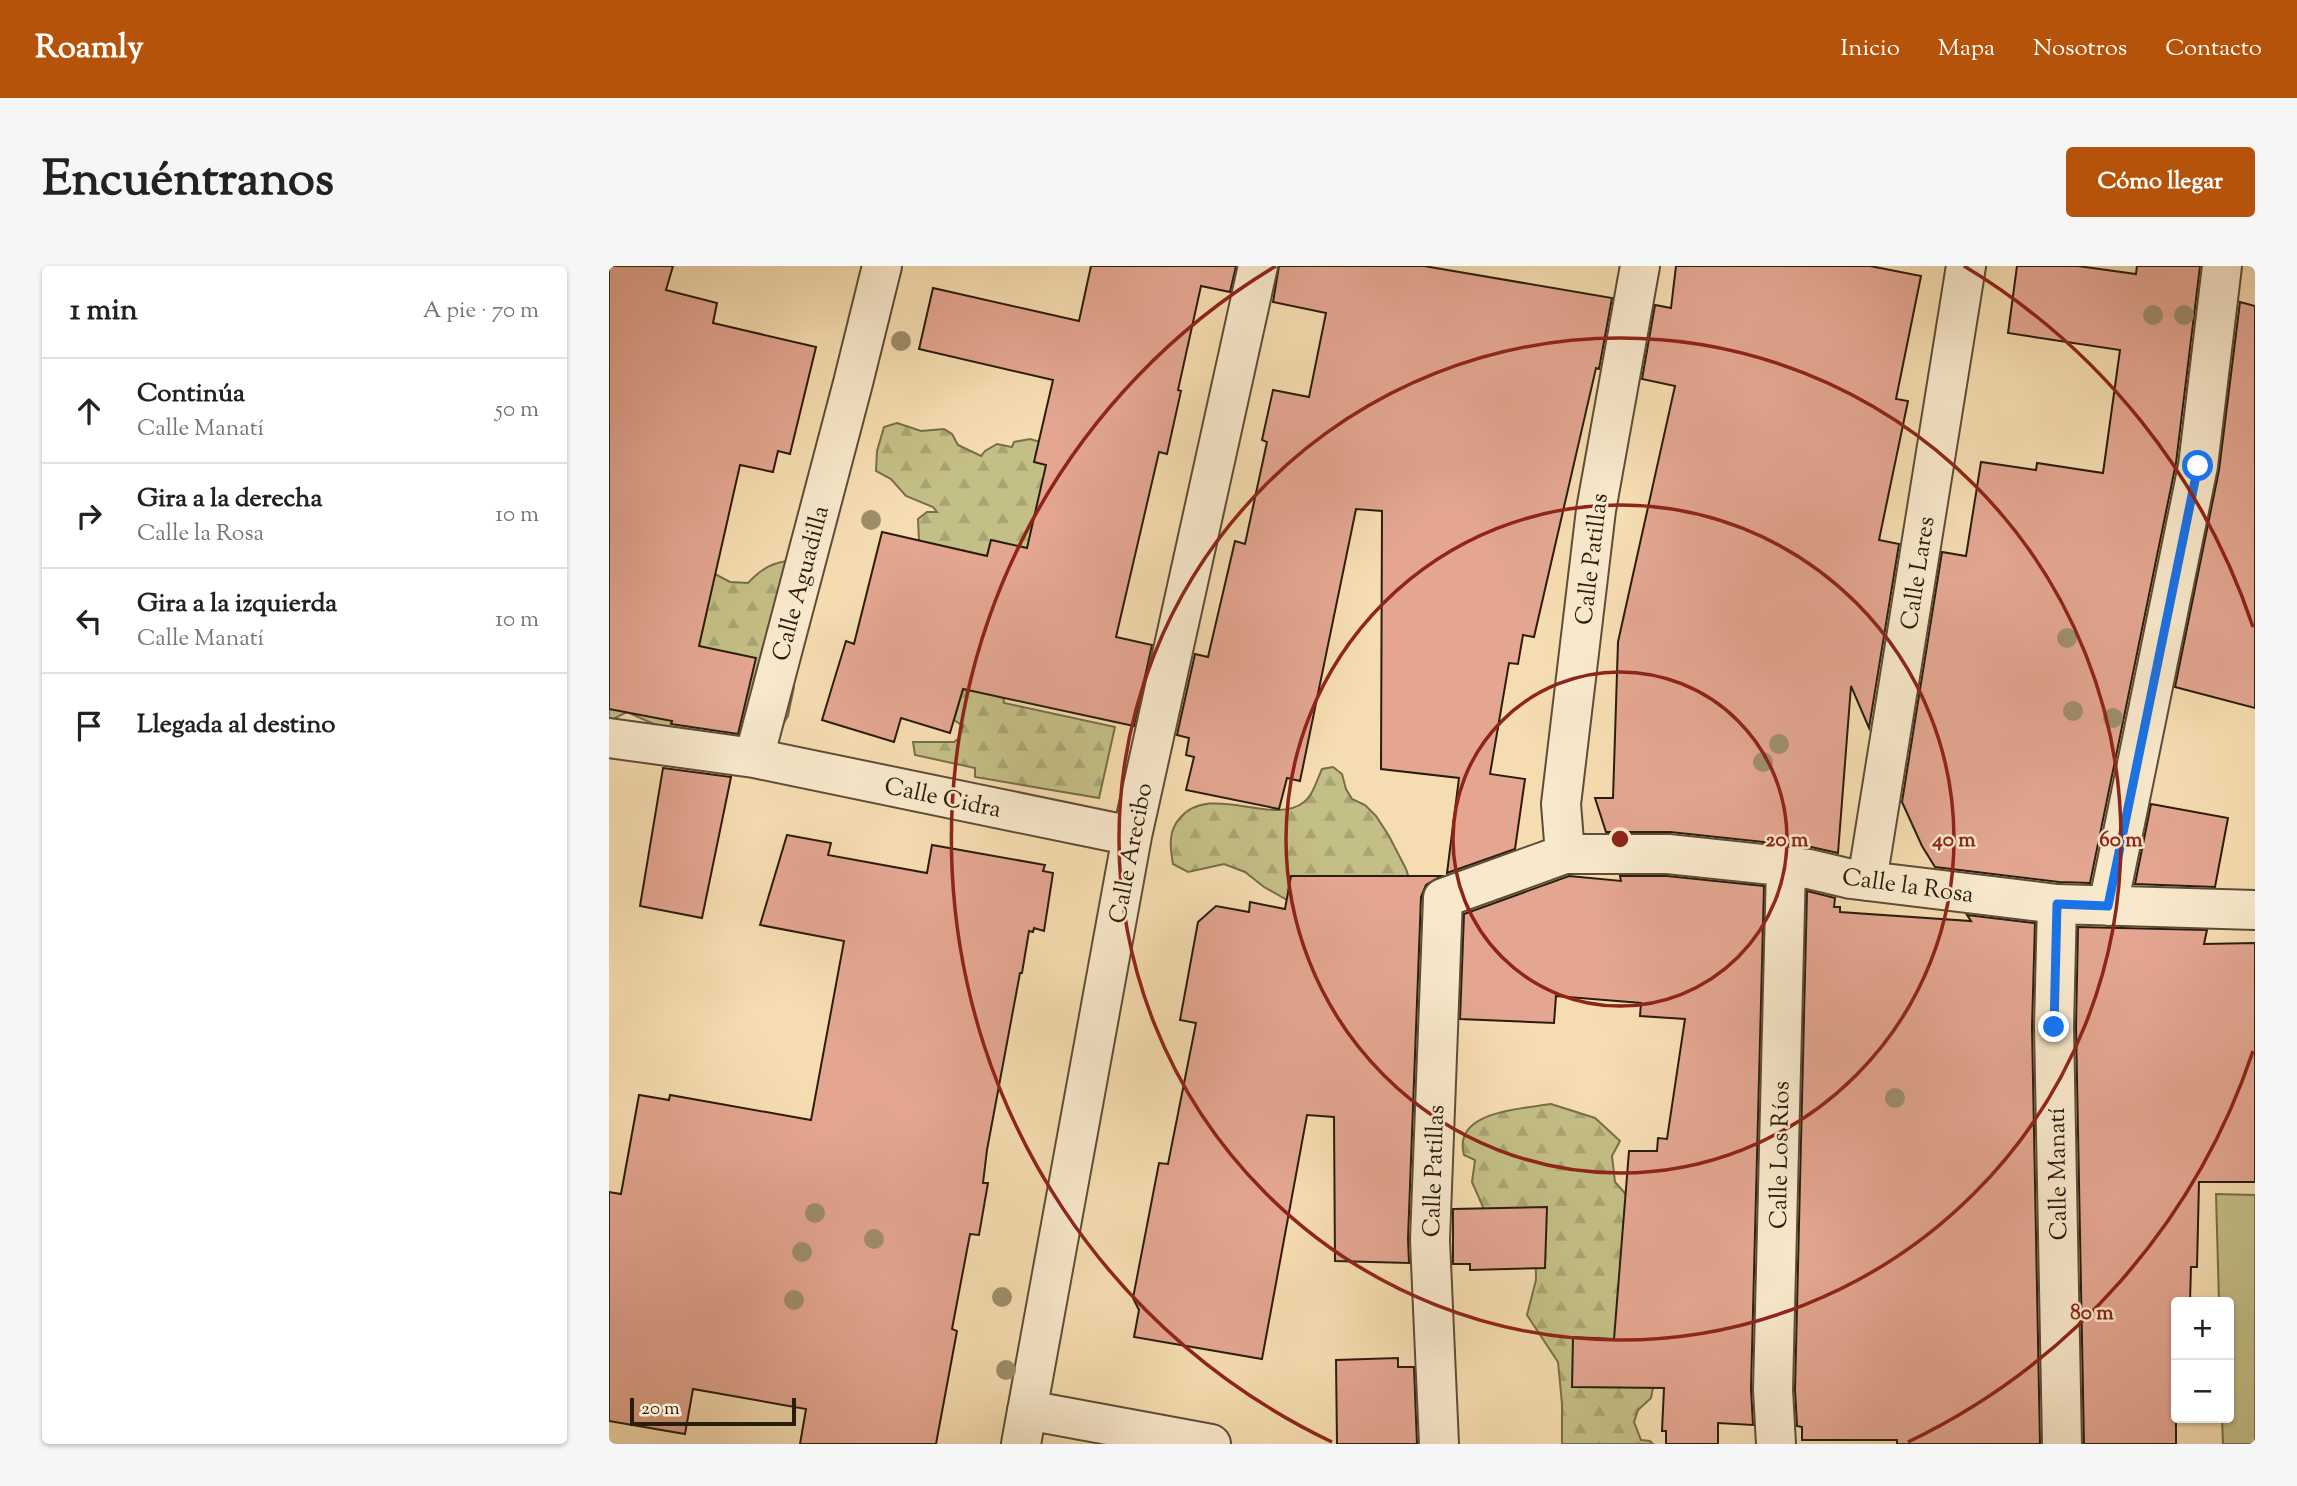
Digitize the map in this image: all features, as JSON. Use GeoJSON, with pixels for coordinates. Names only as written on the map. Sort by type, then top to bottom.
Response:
{"type":"FeatureCollection","features":[{"type":"Feature","properties":{"kind":"street","name":"Calle Aguadilla"},"geometry":{"type":"LineString","coordinates":[[754,758],[882,266]]}},
{"type":"Feature","properties":{"kind":"street","name":"Calle Arecibo"},"geometry":{"type":"LineString","coordinates":[[1024,1427],[1132,836],[1258,266]]}},
{"type":"Feature","properties":{"kind":"street","name":"Calle Patillas"},"geometry":{"type":"LineString","coordinates":[[1565,854],[1561,804],[1596,510],[1640,266]]}},
{"type":"Feature","properties":{"kind":"street","name":"Calle Lares"},"geometry":{"type":"LineString","coordinates":[[1867,881],[1966,266]]}},
{"type":"Feature","properties":{"kind":"street"},"geometry":{"type":"LineString","coordinates":[[2108,906],[2198,466],[2222,266]]}},
{"type":"Feature","properties":{"kind":"street"},"geometry":{"type":"LineString","coordinates":[[609,738],[754,758]]}},
{"type":"Feature","properties":{"kind":"street","name":"Calle Cidra"},"geometry":{"type":"LineString","coordinates":[[754,758],[1132,836]]}},
{"type":"Feature","properties":{"kind":"street","name":"Calle la Rosa"},"geometry":{"type":"LineString","coordinates":[[1443,898],[1565,854],[1668,854],[1786,867],[1867,881],[2057,904],[2255,910]]}},
{"type":"Feature","properties":{"kind":"street","name":"Calle Los Ríos"},"geometry":{"type":"LineString","coordinates":[[1776,1444],[1773,1391],[1786,867]]}},
{"type":"Feature","properties":{"kind":"street","name":"Calle Patillas"},"geometry":{"type":"LineString","coordinates":[[1439,1444],[1430,1240],[1443,898]]}},
{"type":"Feature","properties":{"kind":"street","name":"Calle Manatí"},"geometry":{"type":"LineString","coordinates":[[2057,904],[2054,1027],[2062,1444]]}},
{"type":"Feature","properties":{"kind":"street"},"geometry":{"type":"LineString","coordinates":[[1024,1427],[1211,1444]]}},
{"type":"Feature","properties":{"kind":"green space"},"geometry":{"type":"Polygon","coordinates":[[[897,423],[921,431],[944,429],[952,434],[958,445],[981,456],[997,444],[1012,447],[1014,442],[1030,439],[1044,443],[1047,461],[1034,551],[991,540],[987,556],[919,541],[918,519],[927,512],[937,512],[933,507],[906,496],[891,479],[876,471],[877,451],[884,427],[897,423]]]}},
{"type":"Feature","properties":{"kind":"green space"},"geometry":{"type":"Polygon","coordinates":[[[609,550],[715,574],[730,582],[748,583],[768,567],[794,560],[794,687],[788,716],[773,741],[713,737],[688,729],[685,732],[665,729],[627,712],[609,721],[609,550]]]}},
{"type":"Feature","properties":{"kind":"green space"},"geometry":{"type":"Polygon","coordinates":[[[968,672],[1000,675],[1004,703],[1115,727],[1099,798],[975,777],[975,768],[915,755],[913,742],[954,742],[958,739],[963,726],[954,720],[968,672]]]}},
{"type":"Feature","properties":{"kind":"green space"},"geometry":{"type":"Polygon","coordinates":[[[1333,767],[1342,774],[1352,799],[1365,805],[1376,816],[1389,836],[1406,869],[1427,936],[1420,1079],[1406,1089],[1287,900],[1245,872],[1224,864],[1188,872],[1173,864],[1173,828],[1180,818],[1193,808],[1224,804],[1259,809],[1291,808],[1307,799],[1322,769],[1333,767]]]}},
{"type":"Feature","properties":{"kind":"green space"},"geometry":{"type":"Polygon","coordinates":[[[1551,1104],[1595,1118],[1620,1141],[1612,1156],[1615,1182],[1624,1192],[1637,1217],[1655,1377],[1651,1398],[1638,1410],[1634,1422],[1641,1440],[1653,1444],[1562,1444],[1558,1362],[1527,1315],[1536,1280],[1535,1223],[1490,1223],[1472,1182],[1475,1160],[1464,1155],[1463,1140],[1468,1129],[1492,1115],[1551,1104]]]}},
{"type":"Feature","properties":{"kind":"green space"},"geometry":{"type":"Polygon","coordinates":[[[2216,1194],[2255,1195],[2255,1444],[2223,1444],[2222,1423],[2234,1423],[2234,1297],[2219,1297],[2216,1194]]]}},
{"type":"Feature","properties":{"kind":"building"},"geometry":{"type":"Polygon","coordinates":[[[609,266],[673,266],[666,290],[717,303],[713,323],[816,347],[790,454],[778,451],[773,472],[740,465],[699,646],[756,658],[738,734],[671,724],[672,721],[609,709],[609,266]]]}},
{"type":"Feature","properties":{"kind":"building"},"geometry":{"type":"Polygon","coordinates":[[[1091,266],[1236,266],[1230,292],[1201,286],[1167,454],[1159,452],[1116,637],[1152,645],[1134,726],[963,689],[950,733],[901,718],[894,742],[822,720],[846,641],[854,644],[882,532],[987,556],[991,540],[1027,548],[1046,465],[1034,462],[1053,380],[919,349],[933,288],[1079,321],[1091,266]]]}},
{"type":"Feature","properties":{"kind":"building"},"geometry":{"type":"Polygon","coordinates":[[[1279,266],[1424,266],[1612,298],[1599,369],[1596,368],[1534,637],[1523,635],[1518,664],[1509,663],[1490,774],[1525,779],[1515,849],[1447,873],[1459,778],[1381,769],[1382,511],[1356,509],[1300,781],[1287,778],[1279,809],[1186,790],[1194,757],[1186,755],[1189,738],[1177,735],[1195,654],[1208,657],[1235,541],[1245,544],[1267,442],[1262,440],[1273,390],[1309,397],[1326,313],[1273,302],[1279,266]]]}},
{"type":"Feature","properties":{"kind":"building"},"geometry":{"type":"Polygon","coordinates":[[[1676,266],[1870,266],[1921,276],[1896,399],[1908,401],[1879,540],[1899,544],[1869,728],[1851,686],[1838,853],[1811,847],[1670,832],[1606,832],[1595,798],[1613,798],[1618,642],[1675,386],[1642,379],[1655,305],[1671,308],[1676,266]]]}},
{"type":"Feature","properties":{"kind":"building"},"geometry":{"type":"Polygon","coordinates":[[[2017,266],[2078,266],[2136,274],[2137,266],[2200,266],[2176,463],[2090,883],[2059,882],[1935,867],[1902,802],[1942,552],[1966,556],[1981,462],[2036,470],[2037,463],[2103,473],[2120,350],[2008,333],[2017,266]]]}},
{"type":"Feature","properties":{"kind":"building"},"geometry":{"type":"Polygon","coordinates":[[[2240,302],[2255,306],[2255,708],[2175,687],[2219,470],[2240,302]]]}},
{"type":"Feature","properties":{"kind":"building"},"geometry":{"type":"Polygon","coordinates":[[[663,768],[731,777],[702,918],[640,906],[663,768]]]}},
{"type":"Feature","properties":{"kind":"building"},"geometry":{"type":"Polygon","coordinates":[[[2151,804],[2228,818],[2215,887],[2135,884],[2151,804]]]}},
{"type":"Feature","properties":{"kind":"building"},"geometry":{"type":"Polygon","coordinates":[[[787,835],[831,843],[828,855],[927,873],[932,845],[1045,865],[1043,871],[1053,873],[1044,931],[1034,928],[1033,932],[1029,931],[1020,973],[987,1150],[983,1183],[988,1183],[979,1235],[970,1234],[952,1329],[957,1331],[936,1444],[800,1444],[806,1409],[693,1389],[685,1434],[609,1421],[609,1192],[621,1194],[639,1095],[669,1100],[670,1095],[811,1120],[844,941],[760,925],[787,835]]]}},
{"type":"Feature","properties":{"kind":"building"},"geometry":{"type":"Polygon","coordinates":[[[1291,876],[1441,876],[1426,885],[1421,897],[1409,1263],[1335,1261],[1334,1117],[1307,1115],[1262,1359],[1134,1337],[1139,1310],[1133,1298],[1159,1163],[1168,1164],[1196,1023],[1180,1020],[1198,922],[1216,906],[1249,912],[1250,902],[1285,909],[1291,876]]]}},
{"type":"Feature","properties":{"kind":"building"},"geometry":{"type":"Polygon","coordinates":[[[1569,876],[1621,881],[1620,876],[1667,876],[1764,886],[1751,1389],[1753,1425],[1718,1423],[1718,1444],[1666,1444],[1666,1431],[1662,1431],[1664,1388],[1572,1387],[1573,1337],[1614,1339],[1629,1151],[1657,1151],[1658,1138],[1667,1139],[1685,1019],[1640,1016],[1641,1003],[1556,996],[1554,1023],[1460,1019],[1464,914],[1569,876]]]}},
{"type":"Feature","properties":{"kind":"building"},"geometry":{"type":"Polygon","coordinates":[[[1807,891],[1835,898],[1834,907],[1840,907],[1840,912],[1971,921],[1967,915],[2035,923],[2032,1027],[2040,1444],[1897,1444],[1897,1440],[1802,1440],[1802,1427],[1797,1426],[1795,1390],[1807,891]]]}},
{"type":"Feature","properties":{"kind":"building"},"geometry":{"type":"Polygon","coordinates":[[[2078,927],[2207,930],[2204,944],[2255,943],[2255,1182],[2199,1182],[2197,1267],[2191,1267],[2190,1297],[2171,1297],[2171,1423],[2176,1423],[2176,1444],[2084,1444],[2076,1027],[2078,927]]]}},
{"type":"Feature","properties":{"kind":"building"},"geometry":{"type":"Polygon","coordinates":[[[1547,1207],[1545,1268],[1470,1270],[1470,1264],[1453,1264],[1453,1209],[1547,1207]]]}},
{"type":"Feature","properties":{"kind":"building"},"geometry":{"type":"Polygon","coordinates":[[[1398,1358],[1398,1367],[1414,1367],[1417,1444],[1337,1444],[1336,1360],[1398,1358]]]}},
{"type":"Feature","properties":{"kind":"route"},"geometry":{"type":"LineString","coordinates":[[2054,1027],[2057,904],[2108,906],[2198,466]]}}]}
